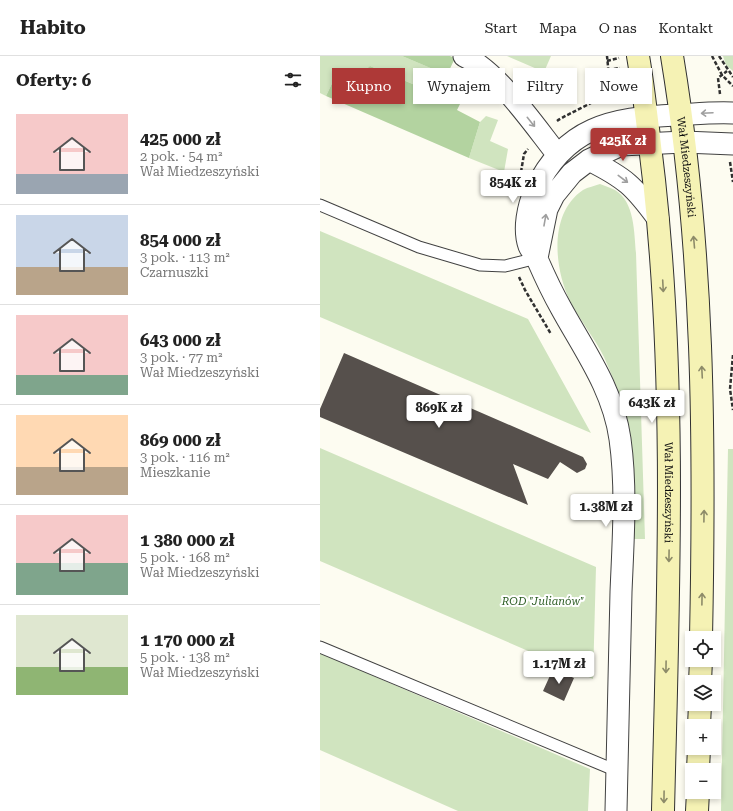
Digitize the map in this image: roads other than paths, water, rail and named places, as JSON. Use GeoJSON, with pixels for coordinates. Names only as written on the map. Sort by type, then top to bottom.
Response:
{"type":"FeatureCollection","features":[{"type":"Feature","properties":{"kind":"main road","name":"Wał Miedzeszyński"},"geometry":{"type":"LineString","coordinates":[[672,56],[684,142],[698,297],[703,409],[704,511],[701,631]]}},
{"type":"Feature","properties":{"kind":"main road","name":"Wał Miedzeszyński"},"geometry":{"type":"LineString","coordinates":[[630,57],[647,116],[658,219],[668,364],[670,472],[663,811]]}},
{"type":"Feature","properties":{"kind":"main road"},"geometry":{"type":"LineString","coordinates":[[697,811],[698,799]]}},
{"type":"Feature","properties":{"kind":"street"},"geometry":{"type":"LineString","coordinates":[[464,56],[473,60],[488,72],[515,102],[557,154]]}},
{"type":"Feature","properties":{"kind":"street"},"geometry":{"type":"LineString","coordinates":[[616,811],[623,522],[622,456],[620,438],[614,410],[603,382],[558,302],[537,258],[529,246],[526,232],[528,214],[532,197],[542,177],[557,154],[570,143],[602,125],[647,116],[733,113]]}},
{"type":"Feature","properties":{"kind":"street"},"geometry":{"type":"LineString","coordinates":[[537,258],[547,209],[554,195],[572,172],[589,160],[621,145],[684,142],[733,144]]}},
{"type":"Feature","properties":{"kind":"street"},"geometry":{"type":"LineString","coordinates":[[589,160],[628,182],[639,193],[658,219]]}},
{"type":"Feature","properties":{"kind":"lane"},"geometry":{"type":"LineString","coordinates":[[320,205],[419,247],[480,265],[505,266],[537,258]]}},
{"type":"Feature","properties":{"kind":"lane"},"geometry":{"type":"LineString","coordinates":[[320,647],[617,771]]}},
{"type":"Feature","properties":{"kind":"park label","name":"ROD \"Julianów\""},"geometry":{"type":"Point","coordinates":[543,601]}}]}
